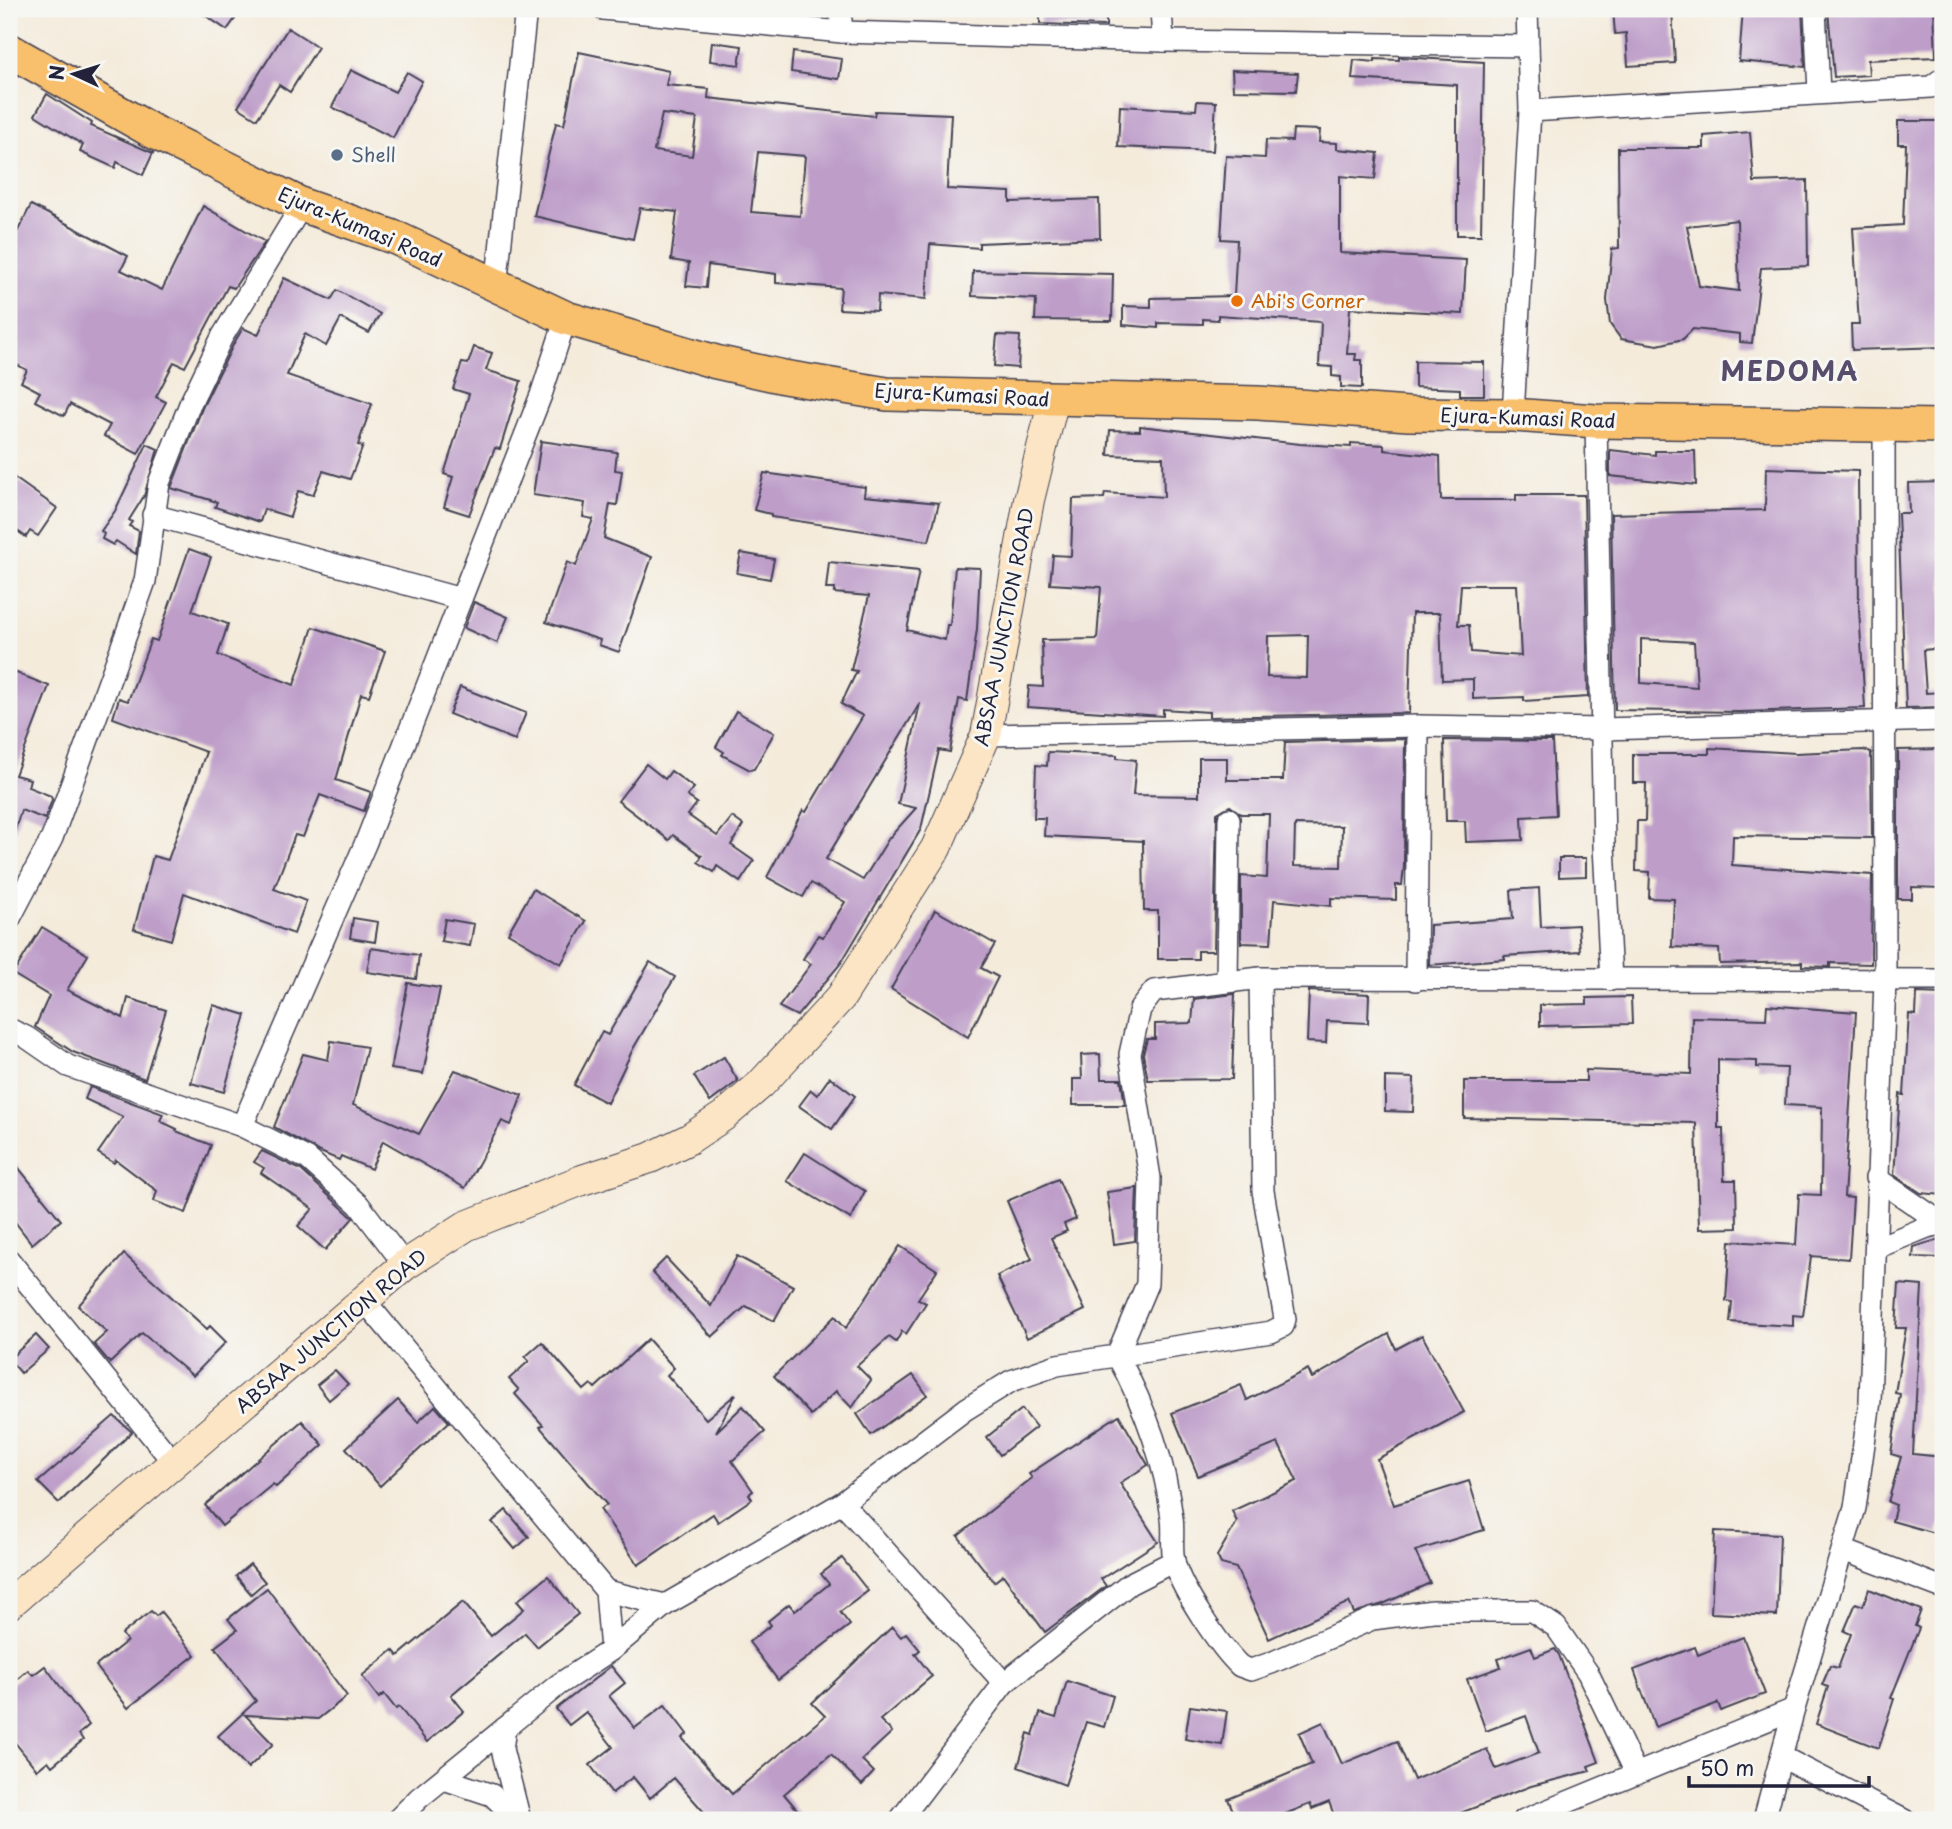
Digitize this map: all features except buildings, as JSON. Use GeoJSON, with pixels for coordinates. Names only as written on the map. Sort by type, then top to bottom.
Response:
{"type":"FeatureCollection","features":[{"type":"Feature","properties":{"kind":"main road","name":"Ejura-Kumasi Road"},"geometry":{"type":"LineString","coordinates":[[9,50],[152,131],[302,205],[396,238],[566,318],[716,362],[784,377],[887,394],[1258,403],[1408,414],[1513,415],[1596,421],[1943,426]]}},
{"type":"Feature","properties":{"kind":"street"},"geometry":{"type":"LineString","coordinates":[[496,287],[526,9]]}},
{"type":"Feature","properties":{"kind":"street"},"geometry":{"type":"LineString","coordinates":[[603,9],[842,32],[1163,41],[1528,46]]}},
{"type":"Feature","properties":{"kind":"street"},"geometry":{"type":"LineString","coordinates":[[839,9],[842,32]]}},
{"type":"Feature","properties":{"kind":"street"},"geometry":{"type":"LineString","coordinates":[[1161,9],[1163,41]]}},
{"type":"Feature","properties":{"kind":"street"},"geometry":{"type":"LineString","coordinates":[[1513,415],[1530,111],[1527,9]]}},
{"type":"Feature","properties":{"kind":"street"},"geometry":{"type":"LineString","coordinates":[[1815,9],[1819,93]]}},
{"type":"Feature","properties":{"kind":"street"},"geometry":{"type":"LineString","coordinates":[[1530,111],[1931,86],[1943,78]]}},
{"type":"Feature","properties":{"kind":"street"},"geometry":{"type":"LineString","coordinates":[[9,920],[52,838],[145,581],[159,483],[195,393],[222,337],[302,205]]}},
{"type":"Feature","properties":{"kind":"street"},"geometry":{"type":"LineString","coordinates":[[242,1126],[366,842],[541,395],[566,318]]}},
{"type":"Feature","properties":{"kind":"street","name":"ABSAA JUNCTION ROAD"},"geometry":{"type":"LineString","coordinates":[[9,1604],[405,1265],[466,1226],[582,1180],[650,1158],[689,1139],[725,1115],[761,1084],[841,997],[936,848],[986,735],[1029,500],[1054,399]]}},
{"type":"Feature","properties":{"kind":"street"},"geometry":{"type":"LineString","coordinates":[[1596,421],[1601,729],[1611,980]]}},
{"type":"Feature","properties":{"kind":"street"},"geometry":{"type":"LineString","coordinates":[[1764,1820],[1794,1709],[1855,1508],[1866,1445],[1877,1248],[1876,1178],[1885,980],[1884,425]]}},
{"type":"Feature","properties":{"kind":"street"},"geometry":{"type":"LineString","coordinates":[[153,515],[461,600]]}},
{"type":"Feature","properties":{"kind":"street"},"geometry":{"type":"LineString","coordinates":[[986,735],[1418,726],[1601,729],[1943,720]]}},
{"type":"Feature","properties":{"kind":"street"},"geometry":{"type":"LineString","coordinates":[[1416,980],[1418,726]]}},
{"type":"Feature","properties":{"kind":"street"},"geometry":{"type":"LineString","coordinates":[[1227,982],[1229,819]]}},
{"type":"Feature","properties":{"kind":"street"},"geometry":{"type":"LineString","coordinates":[[1636,1773],[1588,1673],[1556,1627],[1532,1611],[1433,1611],[1372,1619],[1251,1670],[1240,1666],[1231,1657],[1192,1601],[1174,1561],[1172,1517],[1157,1450],[1117,1355],[1147,1284],[1150,1178],[1130,1054],[1140,1009],[1154,991],[1260,978],[1611,980],[1746,977],[1943,980]]}},
{"type":"Feature","properties":{"kind":"street"},"geometry":{"type":"LineString","coordinates":[[397,1820],[558,1685],[611,1650],[665,1605],[842,1503],[965,1409],[1011,1381],[1057,1365],[1271,1332],[1283,1326],[1285,1319],[1263,1191],[1260,978]]}},
{"type":"Feature","properties":{"kind":"street"},"geometry":{"type":"LineString","coordinates":[[9,1029],[26,1037],[68,1066],[242,1126],[309,1159],[359,1205],[405,1265]]}},
{"type":"Feature","properties":{"kind":"street"},"geometry":{"type":"LineString","coordinates":[[1876,1178],[1899,1197],[1943,1224]]}},
{"type":"Feature","properties":{"kind":"street"},"geometry":{"type":"LineString","coordinates":[[1877,1248],[1943,1224]]}},
{"type":"Feature","properties":{"kind":"street"},"geometry":{"type":"LineString","coordinates":[[9,1260],[173,1462]]}},
{"type":"Feature","properties":{"kind":"street"},"geometry":{"type":"LineString","coordinates":[[364,1300],[606,1591],[611,1650]]}},
{"type":"Feature","properties":{"kind":"street"},"geometry":{"type":"LineString","coordinates":[[842,1503],[1004,1683]]}},
{"type":"Feature","properties":{"kind":"street"},"geometry":{"type":"LineString","coordinates":[[1843,1550],[1943,1588]]}},
{"type":"Feature","properties":{"kind":"street"},"geometry":{"type":"LineString","coordinates":[[900,1820],[1004,1683],[1129,1584],[1174,1561]]}},
{"type":"Feature","properties":{"kind":"street"},"geometry":{"type":"LineString","coordinates":[[606,1591],[665,1605]]}},
{"type":"Feature","properties":{"kind":"street"},"geometry":{"type":"LineString","coordinates":[[1524,1820],[1794,1709]]}},
{"type":"Feature","properties":{"kind":"street"},"geometry":{"type":"LineString","coordinates":[[505,1728],[502,1749],[519,1820]]}},
{"type":"Feature","properties":{"kind":"street"},"geometry":{"type":"LineString","coordinates":[[1782,1757],[1904,1820]]}},
{"type":"Feature","properties":{"kind":"street"},"geometry":{"type":"LineString","coordinates":[[444,1779],[492,1795],[519,1820]]}},
{"type":"Feature","properties":{"kind":"place","name":"Shell"},"geometry":{"type":"Point","coordinates":[337,155]}},
{"type":"Feature","properties":{"kind":"place","name":"Abi's Corner"},"geometry":{"type":"Point","coordinates":[1237,301]}},
{"type":"Feature","properties":{"kind":"district","name":"MEDOMA"},"geometry":{"type":"Point","coordinates":[1790,372]}}]}
